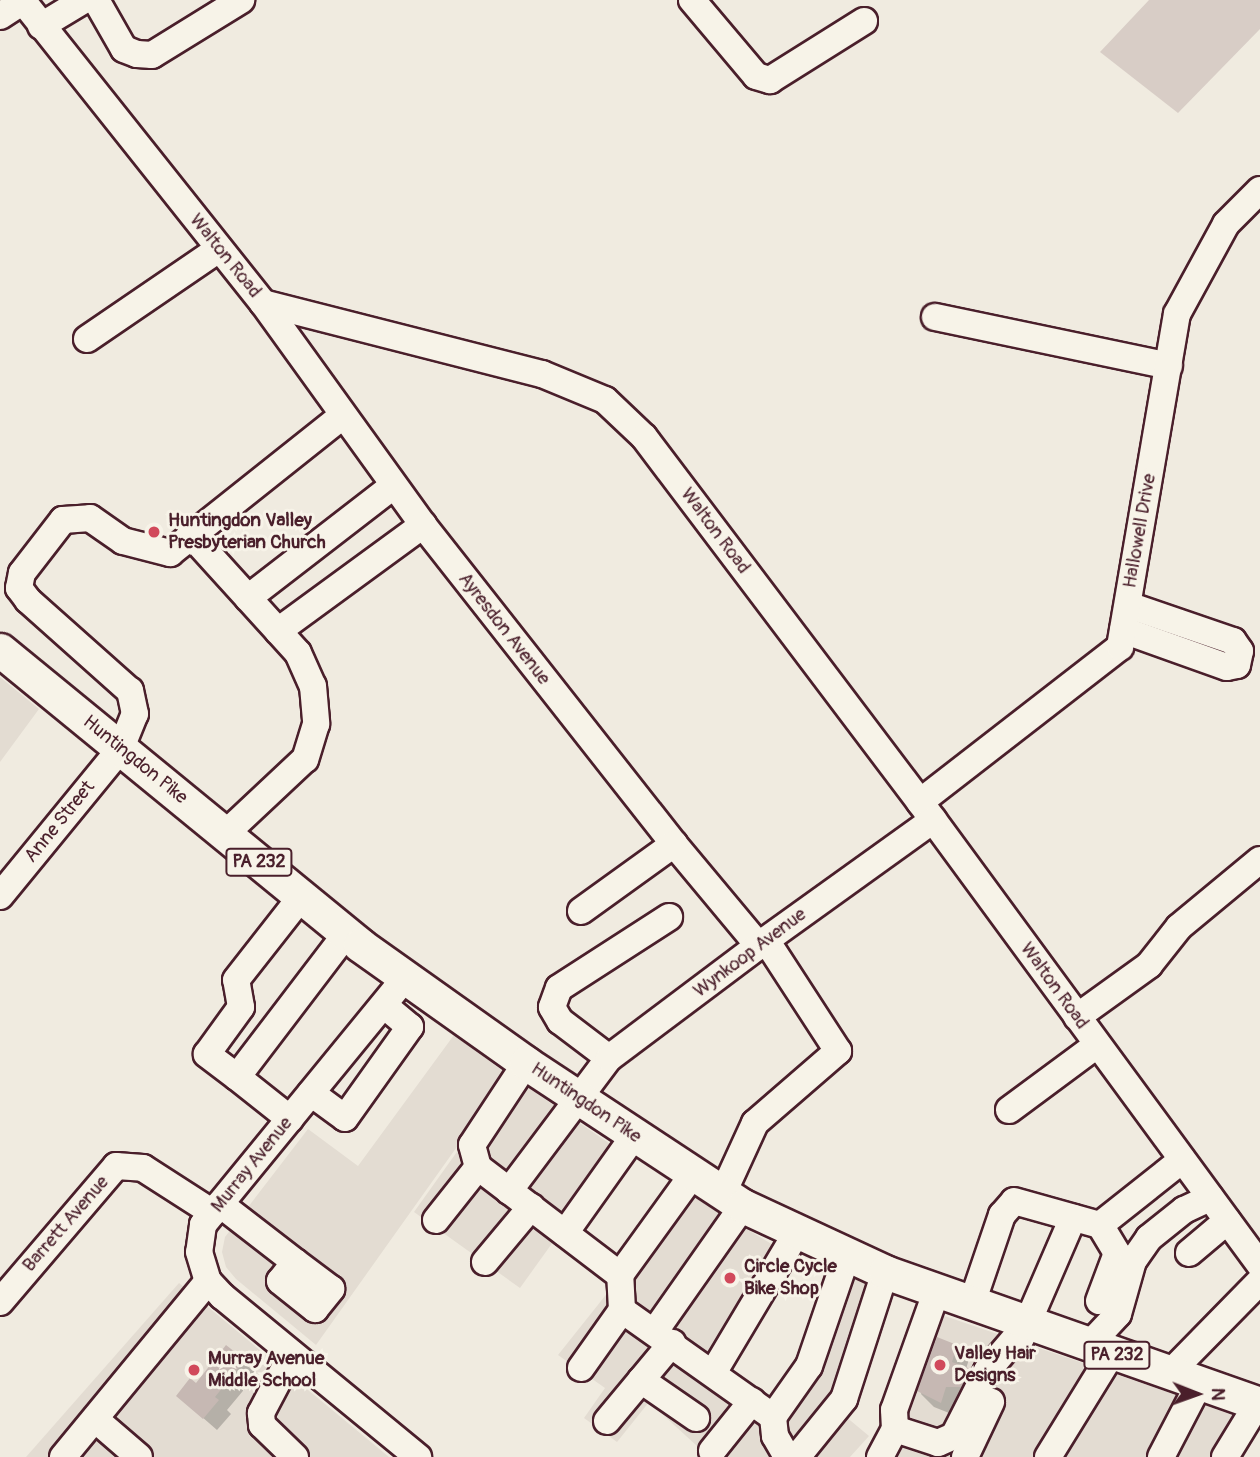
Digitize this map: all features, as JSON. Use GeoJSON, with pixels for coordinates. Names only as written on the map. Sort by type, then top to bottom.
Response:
{"type":"FeatureCollection","features":[{"type":"Feature","properties":{"kind":"main road","name":"Huntingdon Pike"},"geometry":{"type":"LineString","coordinates":[[0,650],[346,934],[526,1063],[733,1200],[885,1272],[1259,1403]]}},
{"type":"Feature","properties":{"kind":"street"},"geometry":{"type":"LineString","coordinates":[[41,26],[101,3],[124,49],[137,54],[152,55],[241,0]]}},
{"type":"Feature","properties":{"kind":"street"},"geometry":{"type":"LineString","coordinates":[[0,16],[23,1]]}},
{"type":"Feature","properties":{"kind":"street","name":"Walton Road"},"geometry":{"type":"LineString","coordinates":[[23,1],[263,303],[542,374],[605,400],[644,438],[927,811],[1260,1265]]}},
{"type":"Feature","properties":{"kind":"street"},"geometry":{"type":"LineString","coordinates":[[697,2],[756,76],[770,80],[864,21]]}},
{"type":"Feature","properties":{"kind":"street","name":"Hallowell Drive"},"geometry":{"type":"LineString","coordinates":[[927,811],[1121,646],[1177,314],[1226,224],[1260,190]]}},
{"type":"Feature","properties":{"kind":"street"},"geometry":{"type":"LineString","coordinates":[[87,339],[219,249]]}},
{"type":"Feature","properties":{"kind":"street","name":"Ayresdon Avenue"},"geometry":{"type":"LineString","coordinates":[[263,303],[393,486],[674,844],[762,943],[838,1051],[755,1123],[733,1200]]}},
{"type":"Feature","properties":{"kind":"street"},"geometry":{"type":"LineString","coordinates":[[935,317],[1169,366]]}},
{"type":"Feature","properties":{"kind":"street"},"geometry":{"type":"LineString","coordinates":[[225,834],[305,759],[316,724],[313,686],[298,653],[191,535],[342,416]]}},
{"type":"Feature","properties":{"kind":"street"},"geometry":{"type":"LineString","coordinates":[[248,598],[393,486]]}},
{"type":"Feature","properties":{"kind":"street","name":"Anne Street"},"geometry":{"type":"LineString","coordinates":[[0,896],[121,748],[135,714],[130,691],[19,589],[22,573],[63,520],[90,518],[123,541],[170,552],[191,535]]}},
{"type":"Feature","properties":{"kind":"street"},"geometry":{"type":"LineString","coordinates":[[278,631],[423,525]]}},
{"type":"Feature","properties":{"kind":"street","name":"Wynkoop Avenue"},"geometry":{"type":"LineString","coordinates":[[509,1191],[609,1058],[762,943],[927,811]]}},
{"type":"Feature","properties":{"kind":"street"},"geometry":{"type":"LineString","coordinates":[[581,911],[674,844]]}},
{"type":"Feature","properties":{"kind":"street"},"geometry":{"type":"LineString","coordinates":[[1077,1017],[1149,965],[1179,928],[1260,860]]}},
{"type":"Feature","properties":{"kind":"street"},"geometry":{"type":"LineString","coordinates":[[290,1119],[207,1054],[240,1007],[236,980],[301,897]]}},
{"type":"Feature","properties":{"kind":"street"},"geometry":{"type":"LineString","coordinates":[[609,1058],[560,1021],[552,1007],[559,988],[669,916]]}},
{"type":"Feature","properties":{"kind":"street"},"geometry":{"type":"LineString","coordinates":[[237,1077],[346,934]]}},
{"type":"Feature","properties":{"kind":"street","name":"Murray Avenue"},"geometry":{"type":"LineString","coordinates":[[208,1281],[199,1252],[203,1225],[405,978]]}},
{"type":"Feature","properties":{"kind":"street"},"geometry":{"type":"LineString","coordinates":[[311,1093],[345,1118],[410,1027],[384,1005]]}},
{"type":"Feature","properties":{"kind":"street"},"geometry":{"type":"LineString","coordinates":[[1009,1110],[1097,1045]]}},
{"type":"Feature","properties":{"kind":"street"},"geometry":{"type":"LineString","coordinates":[[342,1056],[374,1077]]}},
{"type":"Feature","properties":{"kind":"street"},"geometry":{"type":"LineString","coordinates":[[526,1063],[472,1145],[478,1167],[620,1275]]}},
{"type":"Feature","properties":{"kind":"street"},"geometry":{"type":"LineString","coordinates":[[565,1233],[634,1136]]}},
{"type":"Feature","properties":{"kind":"street"},"geometry":{"type":"LineString","coordinates":[[1100,1226],[1182,1160]]}},
{"type":"Feature","properties":{"kind":"street","name":"Barrett Avenue"},"geometry":{"type":"LineString","coordinates":[[0,1302],[116,1166],[143,1168],[217,1209]]}},
{"type":"Feature","properties":{"kind":"street"},"geometry":{"type":"LineString","coordinates":[[436,1220],[478,1167]]}},
{"type":"Feature","properties":{"kind":"street"},"geometry":{"type":"LineString","coordinates":[[581,1368],[622,1310],[620,1275],[693,1174]]}},
{"type":"Feature","properties":{"kind":"street"},"geometry":{"type":"LineString","coordinates":[[1048,1457],[1118,1314],[1133,1261],[1149,1238],[1184,1210],[1210,1198]]}},
{"type":"Feature","properties":{"kind":"street"},"geometry":{"type":"LineString","coordinates":[[607,1421],[641,1380],[733,1200]]}},
{"type":"Feature","properties":{"kind":"street"},"geometry":{"type":"LineString","coordinates":[[972,1303],[1002,1215],[1014,1201],[1100,1226],[1116,1253],[1099,1301]]}},
{"type":"Feature","properties":{"kind":"street"},"geometry":{"type":"LineString","coordinates":[[485,1262],[531,1207]]}},
{"type":"Feature","properties":{"kind":"street"},"geometry":{"type":"LineString","coordinates":[[217,1209],[295,1262]]}},
{"type":"Feature","properties":{"kind":"street"},"geometry":{"type":"LineString","coordinates":[[965,1457],[1028,1323],[1073,1218]]}},
{"type":"Feature","properties":{"kind":"street"},"geometry":{"type":"LineString","coordinates":[[1189,1252],[1227,1221]]}},
{"type":"Feature","properties":{"kind":"street"},"geometry":{"type":"LineString","coordinates":[[713,1373],[797,1232]]}},
{"type":"Feature","properties":{"kind":"street"},"geometry":{"type":"LineString","coordinates":[[787,1457],[775,1436],[773,1417],[809,1366],[847,1255]]}},
{"type":"Feature","properties":{"kind":"street"},"geometry":{"type":"LineString","coordinates":[[797,1457],[844,1399],[885,1272]]}},
{"type":"Feature","properties":{"kind":"street"},"geometry":{"type":"LineString","coordinates":[[63,1457],[208,1281],[418,1457]]}},
{"type":"Feature","properties":{"kind":"street"},"geometry":{"type":"LineString","coordinates":[[1161,1457],[1185,1378],[1260,1281]]}},
{"type":"Feature","properties":{"kind":"street"},"geometry":{"type":"LineString","coordinates":[[880,1457],[895,1429],[894,1410],[937,1290]]}},
{"type":"Feature","properties":{"kind":"street"},"geometry":{"type":"LineString","coordinates":[[622,1310],[773,1417]]}},
{"type":"Feature","properties":{"kind":"street"},"geometry":{"type":"LineString","coordinates":[[895,1429],[938,1443],[954,1436],[987,1371],[1028,1323]]}},
{"type":"Feature","properties":{"kind":"street"},"geometry":{"type":"LineString","coordinates":[[292,1354],[261,1413],[262,1425],[295,1457]]}},
{"type":"Feature","properties":{"kind":"street"},"geometry":{"type":"LineString","coordinates":[[641,1380],[696,1418]]}},
{"type":"Feature","properties":{"kind":"street"},"geometry":{"type":"LineString","coordinates":[[712,1451],[752,1401]]}},
{"type":"Feature","properties":{"kind":"street"},"geometry":{"type":"LineString","coordinates":[[1225,1457],[1259,1403]]}},
{"type":"Feature","properties":{"kind":"street"},"geometry":{"type":"LineString","coordinates":[[95,1419],[139,1457]]}},
{"type":"Feature","properties":{"kind":"shaded area"},"geometry":{"type":"Polygon","coordinates":[[[1149,0],[1260,0],[1260,29],[1178,113],[1100,52],[1149,0]]]}},
{"type":"Feature","properties":{"kind":"shaded area"},"geometry":{"type":"Polygon","coordinates":[[[0,677],[39,709],[0,762],[0,677]]]}},
{"type":"Feature","properties":{"kind":"shaded area"},"geometry":{"type":"Polygon","coordinates":[[[454,1035],[508,1075],[316,1345],[236,1279],[226,1267],[222,1252],[225,1237],[308,1129],[358,1166],[454,1035]]]}},
{"type":"Feature","properties":{"kind":"shaded area"},"geometry":{"type":"Polygon","coordinates":[[[511,1076],[619,1150],[520,1288],[414,1212],[511,1076]]]}},
{"type":"Feature","properties":{"kind":"shaded area"},"geometry":{"type":"Polygon","coordinates":[[[687,1193],[783,1251],[709,1374],[770,1419],[843,1274],[877,1288],[833,1406],[869,1436],[850,1457],[709,1457],[649,1402],[617,1442],[584,1418],[605,1388],[558,1355],[687,1193]]]}},
{"type":"Feature","properties":{"kind":"shaded area","name":"Murray Avenue Middle School"},"geometry":{"type":"Polygon","coordinates":[[[179,1283],[389,1457],[26,1457],[179,1283]]]}},
{"type":"Feature","properties":{"kind":"shaded area"},"geometry":{"type":"Polygon","coordinates":[[[924,1309],[1244,1419],[1222,1457],[866,1457],[882,1427],[924,1309]]]}},
{"type":"Feature","properties":{"kind":"building","name":"Valley Hair Designs"},"geometry":{"type":"Polygon","coordinates":[[[937,1337],[957,1345],[952,1362],[971,1369],[961,1387],[946,1387],[941,1403],[917,1391],[937,1337]]]}},
{"type":"Feature","properties":{"kind":"building"},"geometry":{"type":"Polygon","coordinates":[[[226,1345],[245,1360],[215,1397],[219,1400],[203,1419],[176,1396],[190,1378],[196,1383],[226,1345]]]}},
{"type":"Feature","properties":{"kind":"place","name":"Huntingdon Valley Presbyterian Church"},"geometry":{"type":"Point","coordinates":[154,532]}},
{"type":"Feature","properties":{"kind":"place","name":"Circle Cycle Bike Shop"},"geometry":{"type":"Point","coordinates":[730,1278]}},
{"type":"Feature","properties":{"kind":"place","name":"Valley Hair Designs"},"geometry":{"type":"Point","coordinates":[940,1365]}},
{"type":"Feature","properties":{"kind":"place","name":"Murray Avenue Middle School"},"geometry":{"type":"Point","coordinates":[194,1370]}}]}
